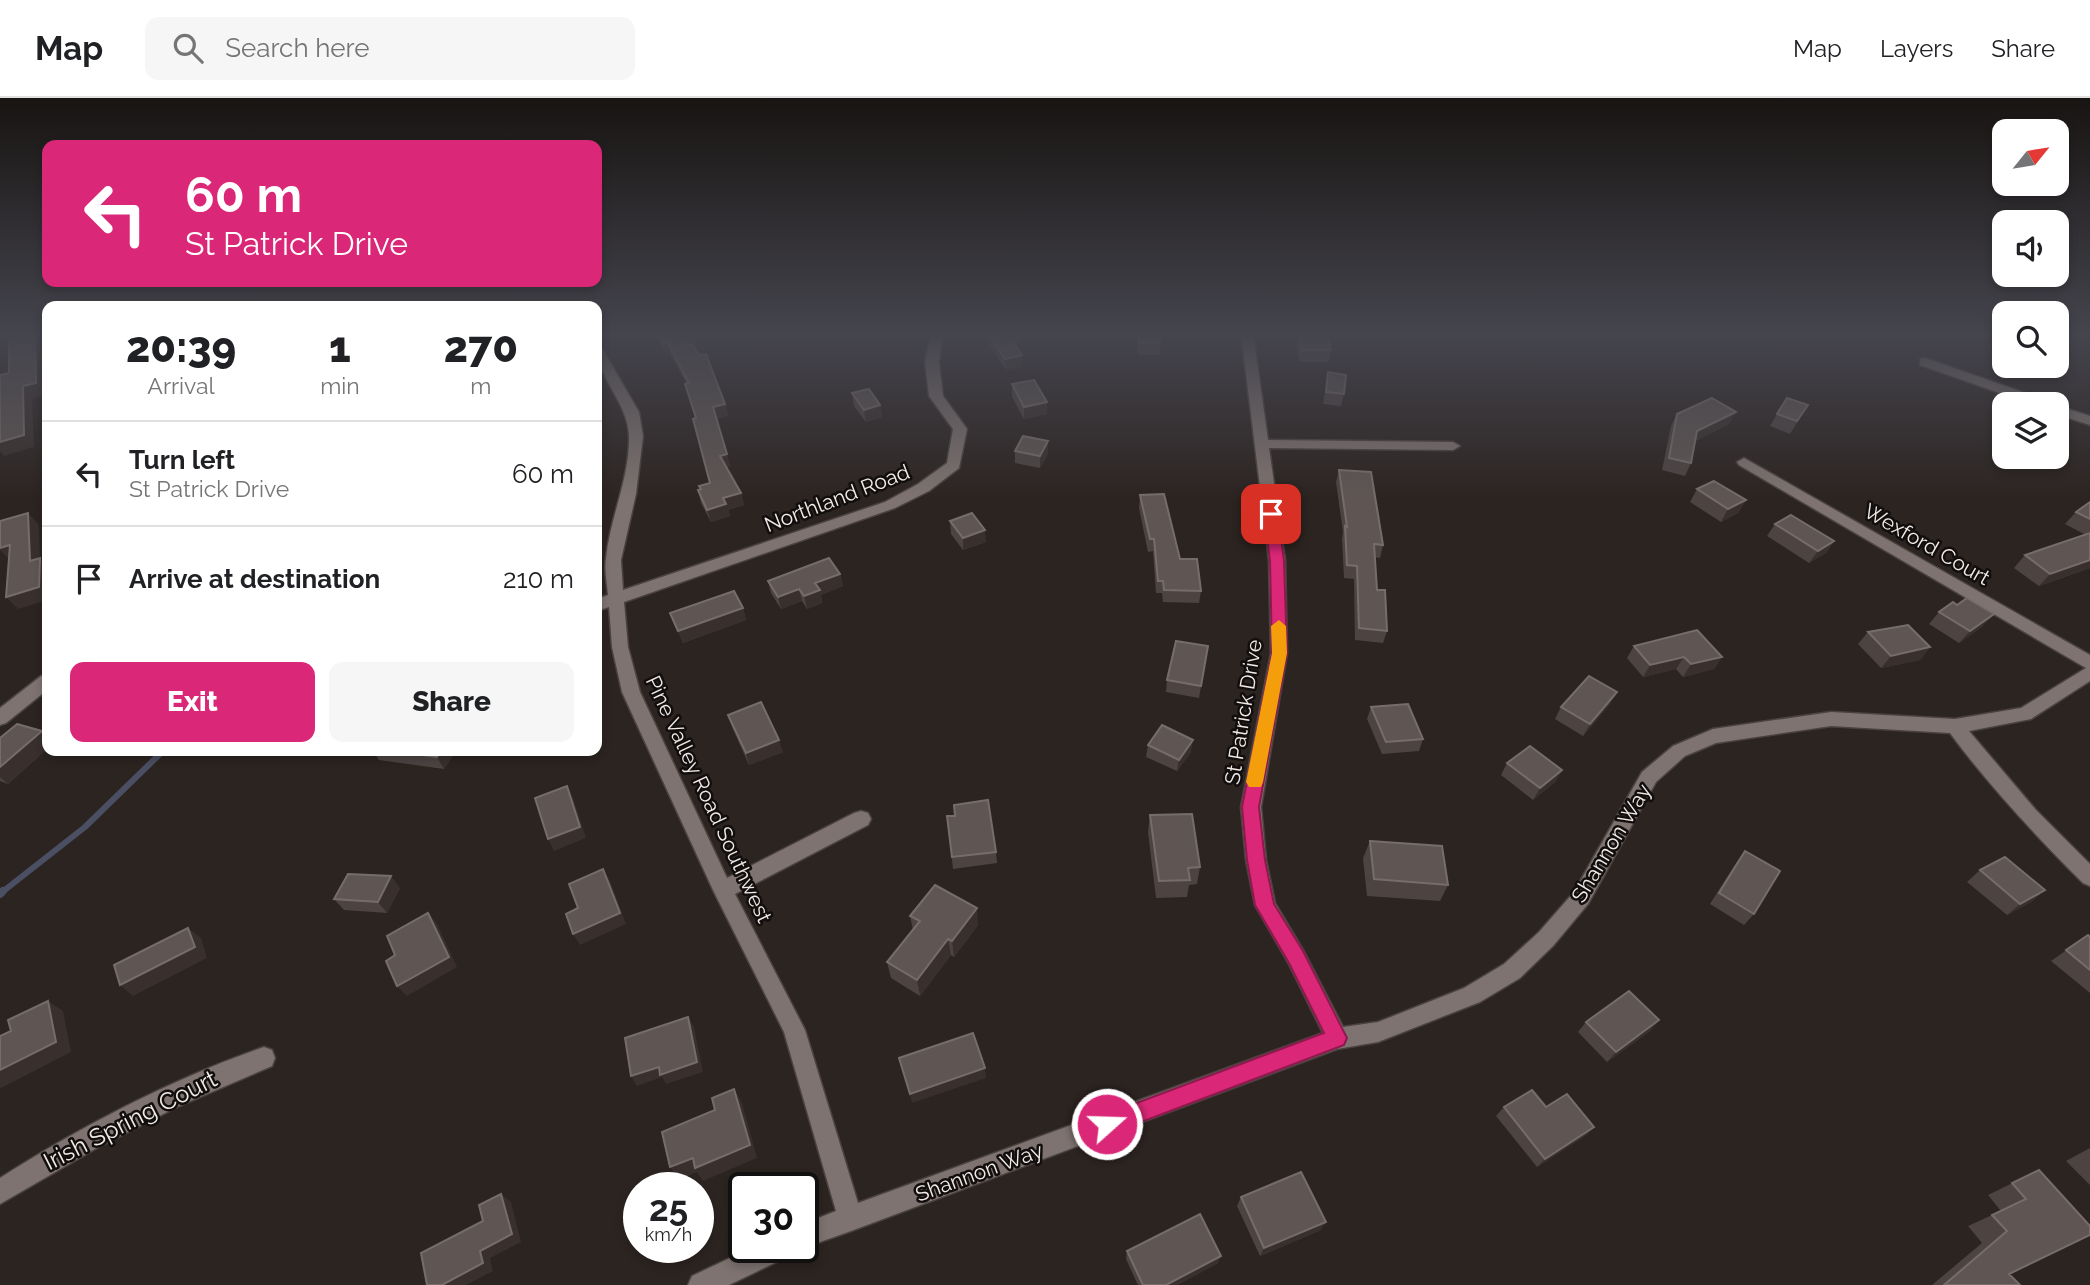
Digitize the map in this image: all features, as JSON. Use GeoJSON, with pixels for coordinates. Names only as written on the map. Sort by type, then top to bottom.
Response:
{"type":"FeatureCollection","features":[{"type":"Feature","properties":{"kind":"street","name":"Pine Valley Road Southwest"},"geometry":{"type":"LineString","coordinates":[[619,388],[632,412],[636,436],[629,494],[619,527],[606,602],[631,692],[723,890],[794,1030],[851,1220]]}},
{"type":"Feature","properties":{"kind":"street","name":"Northland Road"},"geometry":{"type":"LineString","coordinates":[[606,602],[890,505],[917,492],[954,465],[960,429],[936,396],[935,388]]}},
{"type":"Feature","properties":{"kind":"street","name":"St Patrick Drive"},"geometry":{"type":"LineString","coordinates":[[1254,388],[1277,561],[1279,653],[1251,807],[1256,860],[1265,905],[1296,957],[1337,1038]]}},
{"type":"Feature","properties":{"kind":"street"},"geometry":{"type":"LineString","coordinates":[[2069,414],[2090,421]]}},
{"type":"Feature","properties":{"kind":"street"},"geometry":{"type":"LineString","coordinates":[[1262,444],[1453,446]]}},
{"type":"Feature","properties":{"kind":"street","name":"Wexford Court"},"geometry":{"type":"LineString","coordinates":[[1744,462],[2090,663]]}},
{"type":"Feature","properties":{"kind":"street","name":"Shannon Way"},"geometry":{"type":"LineString","coordinates":[[819,1231],[1337,1038],[1378,1032],[1472,995],[1512,971],[1546,939],[1581,898],[1649,777],[1679,751],[1713,736],[1831,719],[1955,726],[2025,713],[2090,673]]}},
{"type":"Feature","properties":{"kind":"street"},"geometry":{"type":"LineString","coordinates":[[0,718],[42,685]]}},
{"type":"Feature","properties":{"kind":"street"},"geometry":{"type":"LineString","coordinates":[[1955,726],[1989,771],[2029,816],[2090,877]]}},
{"type":"Feature","properties":{"kind":"street"},"geometry":{"type":"LineString","coordinates":[[723,890],[861,819]]}},
{"type":"Feature","properties":{"kind":"street","name":"Irish Spring Court"},"geometry":{"type":"LineString","coordinates":[[0,1192],[54,1157],[172,1096],[231,1069],[264,1058]]}},
{"type":"Feature","properties":{"kind":"street"},"geometry":{"type":"LineString","coordinates":[[701,1285],[747,1263]]}},
{"type":"Feature","properties":{"kind":"building"},"geometry":{"type":"Polygon","coordinates":[[[0,388],[23,388],[24,435],[0,442],[0,388]]]}},
{"type":"Feature","properties":{"kind":"building"},"geometry":{"type":"Polygon","coordinates":[[[686,388],[719,388],[725,404],[713,407],[727,454],[720,456],[741,493],[723,498],[726,504],[707,510],[698,490],[701,489],[699,486],[710,483],[693,419],[696,418],[686,388]]]}},
{"type":"Feature","properties":{"kind":"building"},"geometry":{"type":"Polygon","coordinates":[[[1014,388],[1039,388],[1047,402],[1024,407],[1014,388]]]}},
{"type":"Feature","properties":{"kind":"building"},"geometry":{"type":"Polygon","coordinates":[[[1326,388],[1345,388],[1344,394],[1326,392],[1326,388]]]}},
{"type":"Feature","properties":{"kind":"building"},"geometry":{"type":"Polygon","coordinates":[[[869,389],[880,405],[864,410],[852,393],[869,389]]]}},
{"type":"Feature","properties":{"kind":"building"},"geometry":{"type":"Polygon","coordinates":[[[1712,398],[1736,412],[1697,431],[1691,463],[1669,458],[1677,414],[1712,398]]]}},
{"type":"Feature","properties":{"kind":"building"},"geometry":{"type":"Polygon","coordinates":[[[1787,398],[1808,405],[1797,421],[1777,414],[1787,398]]]}},
{"type":"Feature","properties":{"kind":"building"},"geometry":{"type":"Polygon","coordinates":[[[1023,436],[1048,441],[1040,456],[1015,451],[1023,436]]]}},
{"type":"Feature","properties":{"kind":"building"},"geometry":{"type":"Polygon","coordinates":[[[1339,470],[1371,472],[1383,545],[1374,544],[1377,590],[1385,590],[1387,631],[1359,628],[1357,566],[1347,565],[1345,526],[1347,527],[1339,470]]]}},
{"type":"Feature","properties":{"kind":"building"},"geometry":{"type":"Polygon","coordinates":[[[1714,481],[1746,500],[1728,509],[1697,489],[1714,481]]]}},
{"type":"Feature","properties":{"kind":"building"},"geometry":{"type":"Polygon","coordinates":[[[1164,494],[1180,559],[1197,559],[1201,591],[1164,590],[1163,581],[1158,581],[1154,539],[1150,539],[1140,495],[1164,494]]]}},
{"type":"Feature","properties":{"kind":"building"},"geometry":{"type":"Polygon","coordinates":[[[2090,502],[2090,519],[2076,512],[2090,502]]]}},
{"type":"Feature","properties":{"kind":"building"},"geometry":{"type":"Polygon","coordinates":[[[28,513],[30,561],[40,558],[39,587],[6,597],[10,545],[0,548],[0,521],[28,513]]]}},
{"type":"Feature","properties":{"kind":"building"},"geometry":{"type":"Polygon","coordinates":[[[972,513],[985,530],[963,538],[950,521],[972,513]]]}},
{"type":"Feature","properties":{"kind":"building"},"geometry":{"type":"Polygon","coordinates":[[[1791,515],[1834,541],[1818,551],[1775,524],[1791,515]]]}},
{"type":"Feature","properties":{"kind":"building"},"geometry":{"type":"Polygon","coordinates":[[[2090,533],[2090,560],[2050,574],[2025,555],[2090,533]]]}},
{"type":"Feature","properties":{"kind":"building"},"geometry":{"type":"Polygon","coordinates":[[[829,558],[840,574],[815,583],[820,590],[804,596],[799,589],[778,597],[768,581],[829,558]]]}},
{"type":"Feature","properties":{"kind":"building"},"geometry":{"type":"Polygon","coordinates":[[[734,591],[743,608],[678,631],[670,613],[734,591]]]}},
{"type":"Feature","properties":{"kind":"building"},"geometry":{"type":"Polygon","coordinates":[[[1967,598],[1994,614],[1970,631],[1939,612],[1953,602],[1957,605],[1967,598]]]}},
{"type":"Feature","properties":{"kind":"building"},"geometry":{"type":"Polygon","coordinates":[[[1908,625],[1930,647],[1891,656],[1868,632],[1908,625]]]}},
{"type":"Feature","properties":{"kind":"building"},"geometry":{"type":"Polygon","coordinates":[[[1697,630],[1722,657],[1691,664],[1684,657],[1650,665],[1634,646],[1697,630]]]}},
{"type":"Feature","properties":{"kind":"building"},"geometry":{"type":"Polygon","coordinates":[[[1176,641],[1208,646],[1201,686],[1167,680],[1176,641]]]}},
{"type":"Feature","properties":{"kind":"building"},"geometry":{"type":"Polygon","coordinates":[[[1589,676],[1617,692],[1590,724],[1561,707],[1589,676]]]}},
{"type":"Feature","properties":{"kind":"building"},"geometry":{"type":"Polygon","coordinates":[[[761,702],[779,740],[746,753],[728,715],[761,702]]]}},
{"type":"Feature","properties":{"kind":"building"},"geometry":{"type":"Polygon","coordinates":[[[1408,704],[1423,739],[1386,742],[1371,707],[1408,704]]]}},
{"type":"Feature","properties":{"kind":"building"},"geometry":{"type":"Polygon","coordinates":[[[17,724],[42,731],[0,767],[0,738],[17,724]]]}},
{"type":"Feature","properties":{"kind":"building"},"geometry":{"type":"Polygon","coordinates":[[[1162,725],[1193,740],[1179,760],[1148,745],[1162,725]]]}},
{"type":"Feature","properties":{"kind":"building"},"geometry":{"type":"Polygon","coordinates":[[[1530,746],[1562,770],[1540,788],[1507,763],[1530,746]]]}},
{"type":"Feature","properties":{"kind":"building"},"geometry":{"type":"Polygon","coordinates":[[[567,786],[580,827],[548,839],[535,798],[567,786]]]}},
{"type":"Feature","properties":{"kind":"building"},"geometry":{"type":"Polygon","coordinates":[[[988,800],[996,852],[952,857],[947,816],[955,816],[954,805],[988,800]]]}},
{"type":"Feature","properties":{"kind":"building"},"geometry":{"type":"Polygon","coordinates":[[[1192,814],[1200,867],[1188,868],[1190,880],[1159,881],[1150,815],[1192,814]]]}},
{"type":"Feature","properties":{"kind":"building"},"geometry":{"type":"Polygon","coordinates":[[[1370,841],[1442,846],[1448,885],[1374,879],[1370,841]]]}},
{"type":"Feature","properties":{"kind":"building"},"geometry":{"type":"Polygon","coordinates":[[[1745,851],[1780,871],[1754,914],[1719,893],[1745,851]]]}},
{"type":"Feature","properties":{"kind":"building"},"geometry":{"type":"Polygon","coordinates":[[[2005,857],[2045,890],[2020,904],[1980,870],[2005,857]]]}},
{"type":"Feature","properties":{"kind":"building"},"geometry":{"type":"Polygon","coordinates":[[[603,869],[620,913],[573,934],[566,914],[578,908],[569,884],[603,869]]]}},
{"type":"Feature","properties":{"kind":"building"},"geometry":{"type":"Polygon","coordinates":[[[348,874],[391,876],[378,902],[334,899],[348,874]]]}},
{"type":"Feature","properties":{"kind":"building"},"geometry":{"type":"Polygon","coordinates":[[[935,885],[977,908],[952,941],[948,939],[917,980],[887,962],[920,921],[910,916],[935,885]]]}},
{"type":"Feature","properties":{"kind":"building"},"geometry":{"type":"Polygon","coordinates":[[[428,913],[449,957],[397,986],[386,961],[395,955],[387,936],[428,913]]]}},
{"type":"Feature","properties":{"kind":"building"},"geometry":{"type":"Polygon","coordinates":[[[188,928],[195,947],[120,985],[114,965],[188,928]]]}},
{"type":"Feature","properties":{"kind":"building"},"geometry":{"type":"Polygon","coordinates":[[[2088,935],[2090,937],[2090,970],[2066,950],[2088,935]]]}},
{"type":"Feature","properties":{"kind":"building"},"geometry":{"type":"Polygon","coordinates":[[[1629,991],[1659,1020],[1616,1052],[1586,1022],[1629,991]]]}},
{"type":"Feature","properties":{"kind":"building"},"geometry":{"type":"Polygon","coordinates":[[[48,1001],[56,1042],[0,1070],[0,1036],[11,1031],[8,1020],[48,1001]]]}},
{"type":"Feature","properties":{"kind":"building"},"geometry":{"type":"Polygon","coordinates":[[[688,1017],[697,1062],[660,1075],[659,1067],[631,1076],[625,1038],[688,1017]]]}},
{"type":"Feature","properties":{"kind":"building"},"geometry":{"type":"Polygon","coordinates":[[[973,1033],[985,1068],[910,1094],[899,1058],[973,1033]]]}},
{"type":"Feature","properties":{"kind":"building"},"geometry":{"type":"Polygon","coordinates":[[[734,1089],[750,1145],[695,1168],[693,1158],[670,1167],[662,1132],[715,1110],[712,1098],[734,1089]]]}},
{"type":"Feature","properties":{"kind":"building"},"geometry":{"type":"Polygon","coordinates":[[[1532,1090],[1546,1107],[1567,1094],[1594,1127],[1545,1159],[1504,1107],[1532,1090]]]}},
{"type":"Feature","properties":{"kind":"building"},"geometry":{"type":"Polygon","coordinates":[[[2039,1170],[2090,1226],[2090,1235],[2009,1274],[2020,1285],[1944,1285],[2007,1231],[1992,1215],[2026,1199],[2012,1183],[2039,1170]]]}},
{"type":"Feature","properties":{"kind":"building"},"geometry":{"type":"Polygon","coordinates":[[[1301,1172],[1326,1222],[1264,1248],[1241,1197],[1301,1172]]]}},
{"type":"Feature","properties":{"kind":"building"},"geometry":{"type":"Polygon","coordinates":[[[501,1194],[512,1234],[480,1251],[483,1263],[442,1285],[427,1285],[421,1253],[483,1221],[479,1205],[501,1194]]]}},
{"type":"Feature","properties":{"kind":"building"},"geometry":{"type":"Polygon","coordinates":[[[1200,1214],[1221,1256],[1166,1285],[1143,1285],[1127,1251],[1200,1214]]]}},
{"type":"Feature","properties":{"kind":"waterway"},"geometry":{"type":"LineString","coordinates":[[1,893],[85,827],[158,756]]}},
{"type":"Feature","properties":{"kind":"slow traffic"},"geometry":{"type":"LineString","coordinates":[[1255,782],[1279,653],[1279,626]]}},
{"type":"Feature","properties":{"kind":"route"},"geometry":{"type":"LineString","coordinates":[[1107,1124],[1337,1038],[1296,957],[1265,905],[1256,860],[1251,807],[1279,653],[1277,561],[1271,514]]}}]}
